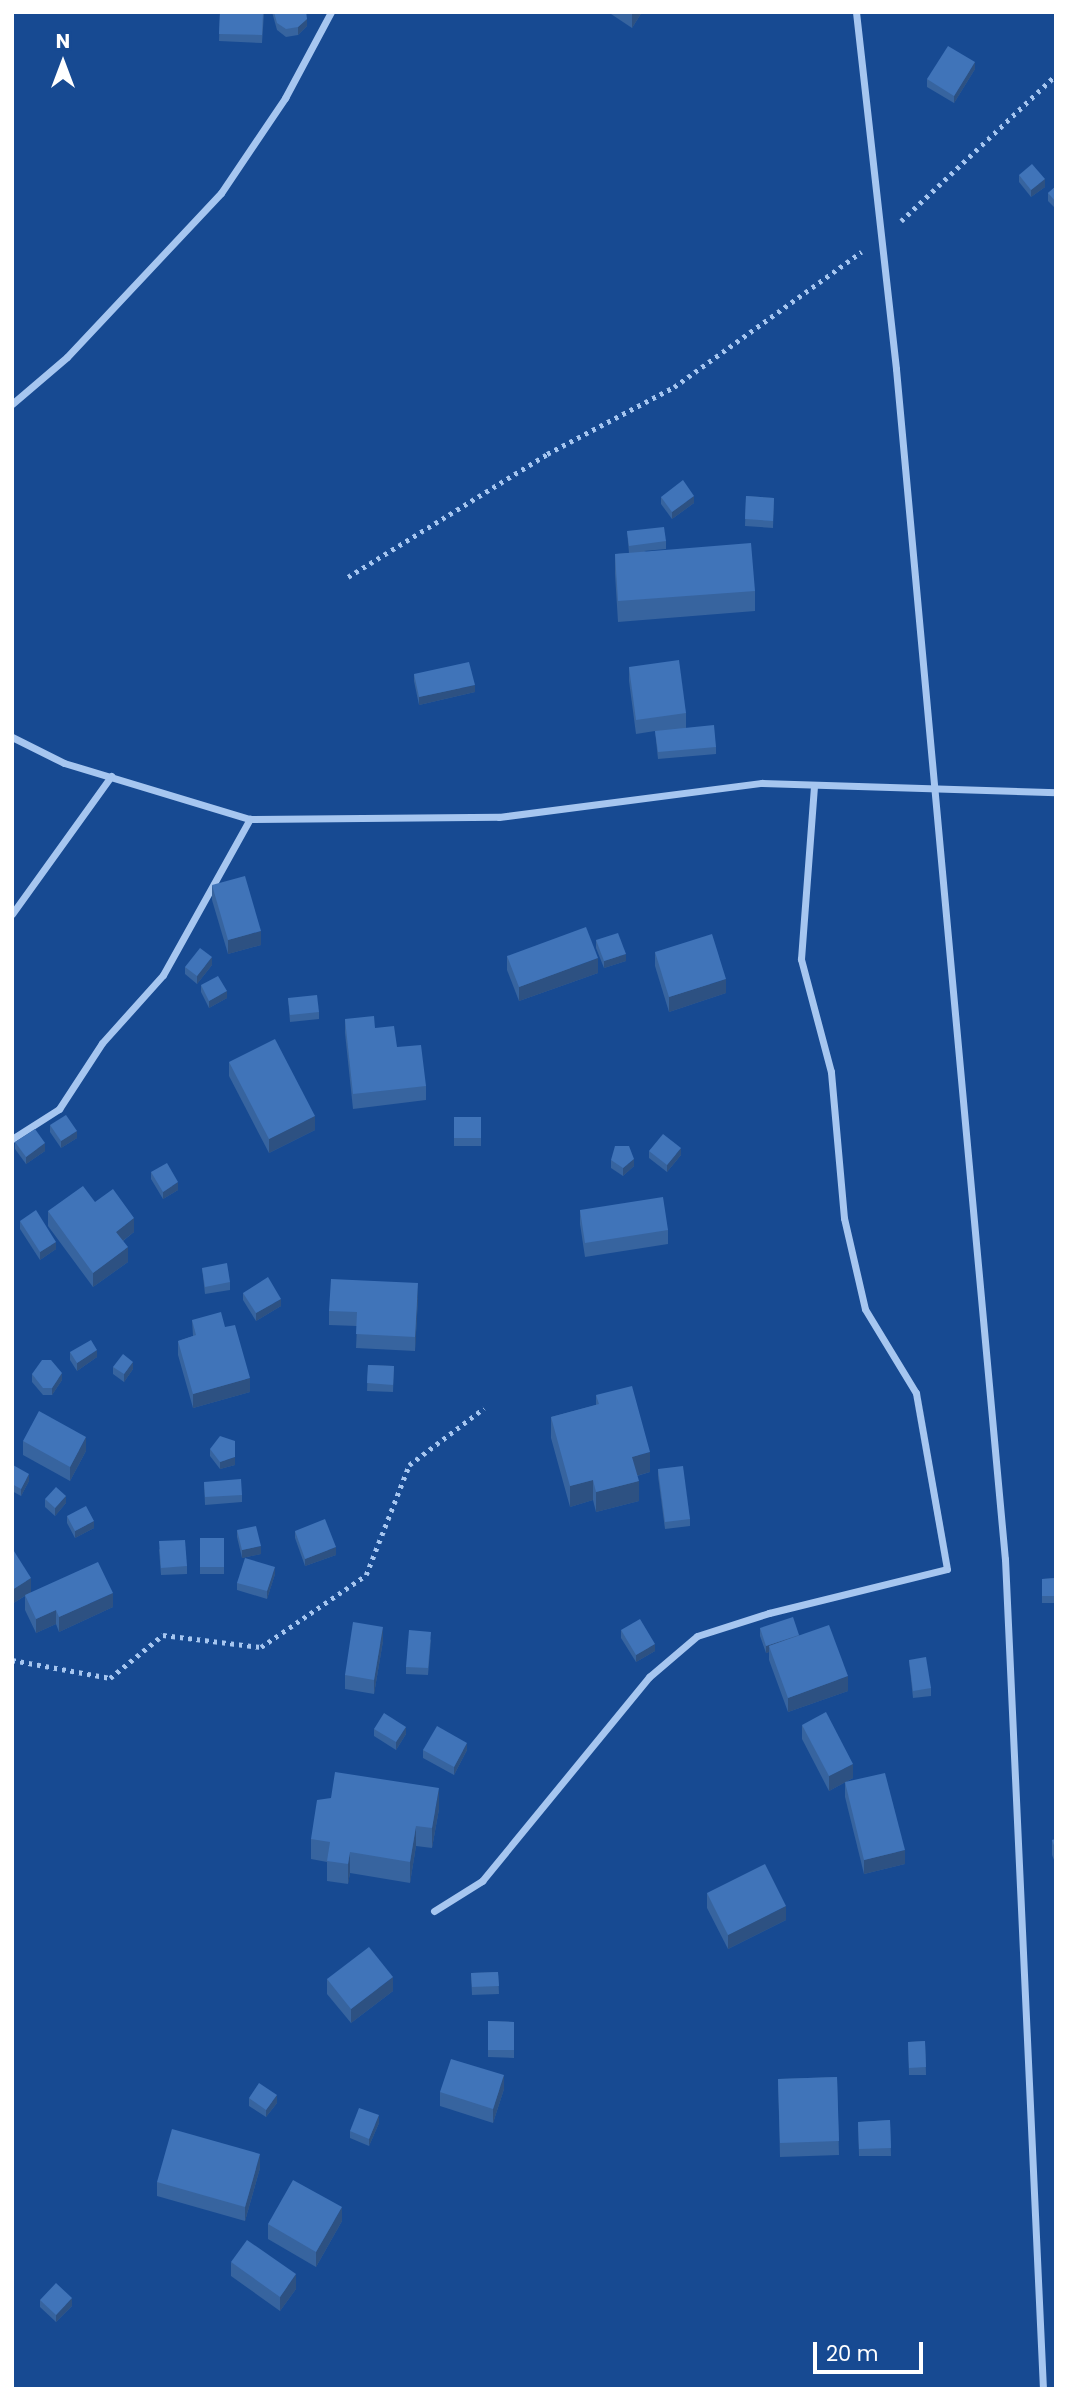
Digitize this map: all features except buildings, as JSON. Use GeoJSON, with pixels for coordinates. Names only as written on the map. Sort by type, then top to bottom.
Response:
{"type":"FeatureCollection","features":[{"type":"Feature","properties":{"kind":"street"},"geometry":{"type":"LineString","coordinates":[[12,404],[67,356],[221,193],[285,97],[331,12]]}},
{"type":"Feature","properties":{"kind":"street"},"geometry":{"type":"LineString","coordinates":[[856,12],[883,236],[1005,1559],[1043,2389]]}},
{"type":"Feature","properties":{"kind":"street"},"geometry":{"type":"LineString","coordinates":[[12,737],[64,763],[250,818],[499,817],[762,783],[1056,792]]}},
{"type":"Feature","properties":{"kind":"street"},"geometry":{"type":"LineString","coordinates":[[12,914],[111,776]]}},
{"type":"Feature","properties":{"kind":"street"},"geometry":{"type":"LineString","coordinates":[[434,1911],[482,1881],[649,1677],[697,1636],[769,1613],[947,1569],[916,1393],[865,1309],[844,1218],[831,1072],[801,959],[814,786]]}},
{"type":"Feature","properties":{"kind":"street"},"geometry":{"type":"LineString","coordinates":[[12,1139],[59,1109],[102,1043],[163,975],[250,818]]}},
{"type":"Feature","properties":{"kind":"path"},"geometry":{"type":"LineString","coordinates":[[348,577],[547,454],[674,387],[883,236],[1056,75]]}},
{"type":"Feature","properties":{"kind":"path"},"geometry":{"type":"LineString","coordinates":[[12,1660],[110,1678],[163,1634],[261,1647],[366,1575],[408,1465],[484,1408]]}}]}
